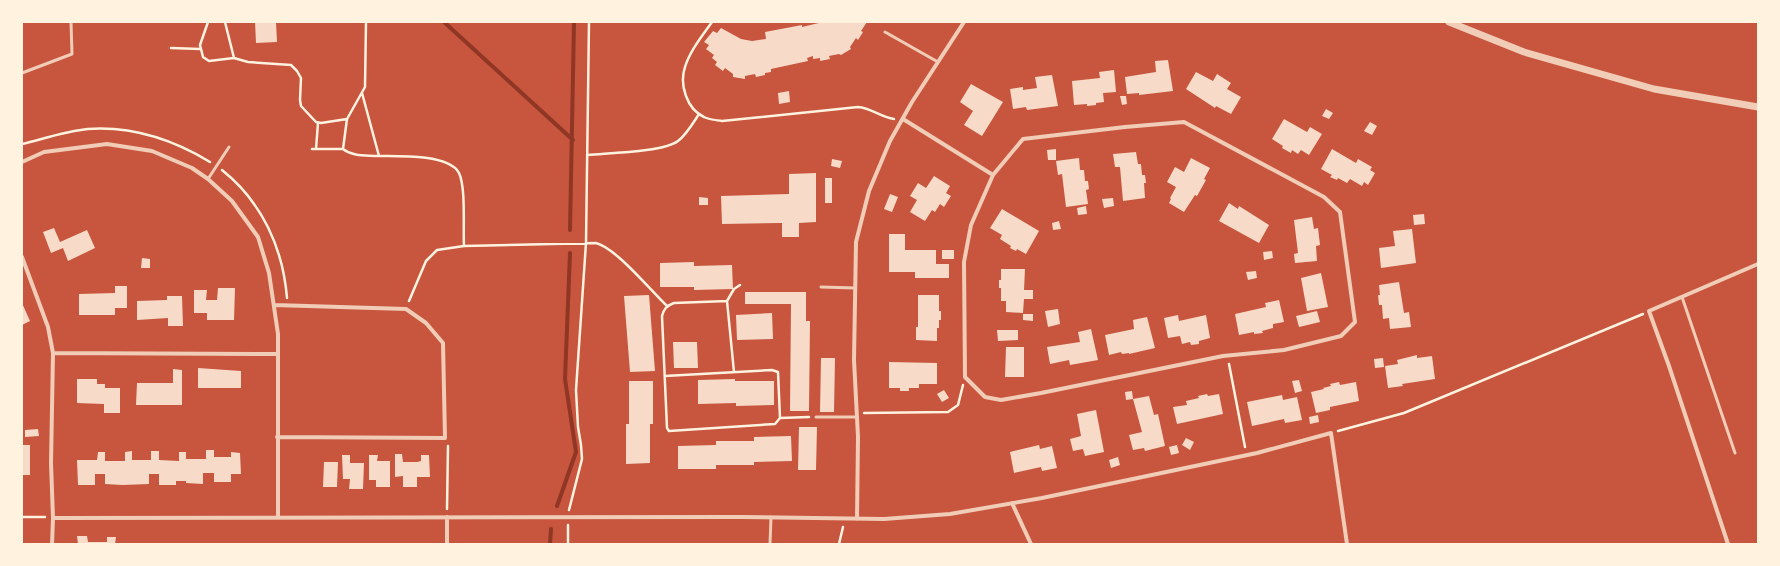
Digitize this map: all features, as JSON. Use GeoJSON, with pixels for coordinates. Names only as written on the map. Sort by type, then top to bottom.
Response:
{"type":"FeatureCollection","features":[{"type":"Feature","properties":{"kind":"street"},"geometry":{"type":"LineString","coordinates":[[857,519],[857,415],[854,360],[856,242],[869,192],[890,141],[964,22]]}},
{"type":"Feature","properties":{"kind":"street"},"geometry":{"type":"LineString","coordinates":[[1449,22],[1524,52],[1654,89],[1758,108]]}},
{"type":"Feature","properties":{"kind":"street"},"geometry":{"type":"LineString","coordinates":[[903,119],[993,175]]}},
{"type":"Feature","properties":{"kind":"street"},"geometry":{"type":"LineString","coordinates":[[1184,122],[1324,197],[1340,212],[1355,322],[1342,336],[1284,350],[1228,356],[1041,394],[1002,400],[985,396],[965,376],[964,262],[971,225],[993,175],[1023,139],[1125,127],[1184,122]]}},
{"type":"Feature","properties":{"kind":"street"},"geometry":{"type":"LineString","coordinates":[[22,162],[44,152],[106,144],[152,151],[192,168],[208,179],[232,201],[258,237],[269,273],[278,334],[278,517]]}},
{"type":"Feature","properties":{"kind":"street"},"geometry":{"type":"LineString","coordinates":[[22,257],[48,327],[54,353],[51,463],[53,518],[52,544]]}},
{"type":"Feature","properties":{"kind":"street"},"geometry":{"type":"LineString","coordinates":[[1728,544],[1669,366],[1649,311],[1758,264]]}},
{"type":"Feature","properties":{"kind":"street"},"geometry":{"type":"LineString","coordinates":[[274,305],[406,309],[426,323],[443,343],[445,438],[277,437]]}},
{"type":"Feature","properties":{"kind":"street"},"geometry":{"type":"LineString","coordinates":[[54,353],[278,354]]}},
{"type":"Feature","properties":{"kind":"street"},"geometry":{"type":"LineString","coordinates":[[53,518],[771,517],[884,519],[950,514],[1012,503],[1246,455],[1331,433],[1347,544]]}},
{"type":"Feature","properties":{"kind":"street"},"geometry":{"type":"LineString","coordinates":[[1012,503],[1031,544]]}},
{"type":"Feature","properties":{"kind":"street"},"geometry":{"type":"LineString","coordinates":[[447,517],[447,544]]}},
{"type":"Feature","properties":{"kind":"lane"},"geometry":{"type":"LineString","coordinates":[[22,73],[72,54],[70,22]]}},
{"type":"Feature","properties":{"kind":"lane"},"geometry":{"type":"LineString","coordinates":[[885,32],[938,62]]}},
{"type":"Feature","properties":{"kind":"lane"},"geometry":{"type":"LineString","coordinates":[[208,179],[229,147]]}},
{"type":"Feature","properties":{"kind":"lane"},"geometry":{"type":"LineString","coordinates":[[821,287],[855,288]]}},
{"type":"Feature","properties":{"kind":"lane"},"geometry":{"type":"LineString","coordinates":[[1682,297],[1735,453]]}},
{"type":"Feature","properties":{"kind":"lane"},"geometry":{"type":"LineString","coordinates":[[816,417],[857,415]]}},
{"type":"Feature","properties":{"kind":"lane"},"geometry":{"type":"LineString","coordinates":[[770,544],[771,517]]}},
{"type":"Feature","properties":{"kind":"path"},"geometry":{"type":"LineString","coordinates":[[208,22],[200,49],[203,57],[209,61],[234,58],[248,62],[290,65],[297,70],[301,78],[301,106],[318,123],[316,149]]}},
{"type":"Feature","properties":{"kind":"path"},"geometry":{"type":"LineString","coordinates":[[225,22],[234,58]]}},
{"type":"Feature","properties":{"kind":"path"},"geometry":{"type":"LineString","coordinates":[[343,149],[347,120],[365,87],[366,22]]}},
{"type":"Feature","properties":{"kind":"path"},"geometry":{"type":"LineString","coordinates":[[568,544],[568,518],[570,504],[578,481],[582,459],[578,427],[576,390],[586,244],[590,22]]}},
{"type":"Feature","properties":{"kind":"path"},"geometry":{"type":"LineString","coordinates":[[712,22],[688,59],[683,74],[686,96],[699,114],[710,119],[722,121],[858,107],[865,108],[887,117],[903,119]]}},
{"type":"Feature","properties":{"kind":"path"},"geometry":{"type":"LineString","coordinates":[[171,48],[200,49]]}},
{"type":"Feature","properties":{"kind":"path"},"geometry":{"type":"LineString","coordinates":[[362,93],[379,156]]}},
{"type":"Feature","properties":{"kind":"path"},"geometry":{"type":"LineString","coordinates":[[588,155],[657,148],[672,144],[684,136],[699,114]]}},
{"type":"Feature","properties":{"kind":"path"},"geometry":{"type":"LineString","coordinates":[[318,123],[347,120]]}},
{"type":"Feature","properties":{"kind":"path"},"geometry":{"type":"LineString","coordinates":[[22,144],[88,129],[125,130],[156,136],[175,143],[216,166],[230,176],[245,192],[261,214],[269,229],[281,258],[288,306]]}},
{"type":"Feature","properties":{"kind":"path"},"geometry":{"type":"LineString","coordinates":[[312,149],[343,149],[356,155],[399,156],[438,160],[454,168],[461,180],[464,246]]}},
{"type":"Feature","properties":{"kind":"path"},"geometry":{"type":"LineString","coordinates":[[406,309],[423,267],[433,253],[443,248],[464,246],[586,244],[601,244],[613,252],[666,306]]}},
{"type":"Feature","properties":{"kind":"path"},"geometry":{"type":"LineString","coordinates":[[734,372],[727,301],[734,290],[740,285]]}},
{"type":"Feature","properties":{"kind":"path"},"geometry":{"type":"LineString","coordinates":[[727,301],[674,303],[666,306],[662,316],[667,428],[669,431],[774,424],[780,418],[816,417]]}},
{"type":"Feature","properties":{"kind":"path"},"geometry":{"type":"LineString","coordinates":[[1331,433],[1404,413],[1649,311]]}},
{"type":"Feature","properties":{"kind":"path"},"geometry":{"type":"LineString","coordinates":[[1228,356],[1246,455]]}},
{"type":"Feature","properties":{"kind":"path"},"geometry":{"type":"LineString","coordinates":[[665,376],[772,370],[778,372],[780,418]]}},
{"type":"Feature","properties":{"kind":"path"},"geometry":{"type":"LineString","coordinates":[[857,415],[948,412],[958,405],[965,376]]}},
{"type":"Feature","properties":{"kind":"path"},"geometry":{"type":"LineString","coordinates":[[445,438],[448,446],[447,517]]}},
{"type":"Feature","properties":{"kind":"path"},"geometry":{"type":"LineString","coordinates":[[22,517],[53,518]]}},
{"type":"Feature","properties":{"kind":"path"},"geometry":{"type":"LineString","coordinates":[[839,544],[845,518]]}},
{"type":"Feature","properties":{"kind":"building"},"geometry":{"type":"Polygon","coordinates":[[[255,22],[276,22],[277,42],[256,43],[255,22]]]}},
{"type":"Feature","properties":{"kind":"building"},"geometry":{"type":"Polygon","coordinates":[[[823,22],[867,22],[861,31],[863,32],[858,40],[856,38],[850,47],[851,49],[841,55],[829,56],[830,59],[820,61],[820,58],[813,59],[813,56],[807,58],[808,61],[771,69],[771,72],[765,73],[765,75],[756,77],[755,74],[745,76],[745,79],[733,77],[733,74],[725,68],[723,71],[715,65],[717,62],[712,58],[714,55],[706,49],[709,45],[704,42],[713,31],[717,33],[721,28],[741,39],[752,41],[766,39],[765,32],[802,25],[802,27],[823,22]]]}},
{"type":"Feature","properties":{"kind":"building"},"geometry":{"type":"Polygon","coordinates":[[[1168,60],[1173,91],[1139,95],[1139,93],[1127,94],[1125,77],[1156,72],[1155,61],[1168,60]]]}},
{"type":"Feature","properties":{"kind":"building"},"geometry":{"type":"Polygon","coordinates":[[[1114,70],[1116,92],[1103,93],[1104,102],[1096,103],[1096,105],[1074,105],[1072,81],[1100,78],[1099,72],[1114,70]]]}},
{"type":"Feature","properties":{"kind":"building"},"geometry":{"type":"Polygon","coordinates":[[[1196,72],[1213,81],[1217,74],[1231,83],[1227,89],[1241,97],[1231,114],[1216,106],[1215,108],[1186,89],[1196,72]]]}},
{"type":"Feature","properties":{"kind":"building"},"geometry":{"type":"Polygon","coordinates":[[[1052,75],[1058,106],[1027,110],[1026,107],[1013,109],[1010,89],[1023,87],[1023,90],[1037,88],[1035,77],[1052,75]]]}},
{"type":"Feature","properties":{"kind":"building"},"geometry":{"type":"Polygon","coordinates":[[[971,84],[1003,102],[982,136],[964,125],[973,111],[960,102],[971,84]]]}},
{"type":"Feature","properties":{"kind":"building"},"geometry":{"type":"Polygon","coordinates":[[[789,91],[790,102],[779,104],[778,93],[789,91]]]}},
{"type":"Feature","properties":{"kind":"building"},"geometry":{"type":"Polygon","coordinates":[[[1120,96],[1126,96],[1127,104],[1122,105],[1120,96]]]}},
{"type":"Feature","properties":{"kind":"building"},"geometry":{"type":"Polygon","coordinates":[[[1326,109],[1333,113],[1329,119],[1322,116],[1326,109]]]}},
{"type":"Feature","properties":{"kind":"building"},"geometry":{"type":"Polygon","coordinates":[[[1284,119],[1307,132],[1310,127],[1322,134],[1309,155],[1301,150],[1298,154],[1292,150],[1291,153],[1282,148],[1283,146],[1272,139],[1284,119]]]}},
{"type":"Feature","properties":{"kind":"building"},"geometry":{"type":"Polygon","coordinates":[[[1370,122],[1377,126],[1372,135],[1364,131],[1370,122]]]}},
{"type":"Feature","properties":{"kind":"building"},"geometry":{"type":"Polygon","coordinates":[[[1056,149],[1056,160],[1048,160],[1047,150],[1056,149]]]}},
{"type":"Feature","properties":{"kind":"building"},"geometry":{"type":"Polygon","coordinates":[[[1332,149],[1356,163],[1358,159],[1372,167],[1370,170],[1375,173],[1368,185],[1364,182],[1362,186],[1350,179],[1347,183],[1338,178],[1337,180],[1330,177],[1332,175],[1321,169],[1332,149]]]}},
{"type":"Feature","properties":{"kind":"building"},"geometry":{"type":"Polygon","coordinates":[[[1136,152],[1138,164],[1141,164],[1142,175],[1145,175],[1145,198],[1123,201],[1120,167],[1115,167],[1113,154],[1136,152]]]}},
{"type":"Feature","properties":{"kind":"building"},"geometry":{"type":"Polygon","coordinates":[[[1079,158],[1080,170],[1084,170],[1085,181],[1088,181],[1089,189],[1086,190],[1088,204],[1066,207],[1062,174],[1058,175],[1056,161],[1079,158]]]}},
{"type":"Feature","properties":{"kind":"building"},"geometry":{"type":"Polygon","coordinates":[[[1191,158],[1210,168],[1204,179],[1206,180],[1197,196],[1195,195],[1184,212],[1169,203],[1176,187],[1167,182],[1175,167],[1184,172],[1191,158]]]}},
{"type":"Feature","properties":{"kind":"building"},"geometry":{"type":"Polygon","coordinates":[[[832,159],[842,161],[840,168],[831,166],[832,159]]]}},
{"type":"Feature","properties":{"kind":"building"},"geometry":{"type":"Polygon","coordinates":[[[816,173],[816,222],[799,223],[799,237],[782,237],[782,223],[722,224],[721,196],[789,194],[789,174],[816,173]]]}},
{"type":"Feature","properties":{"kind":"building"},"geometry":{"type":"Polygon","coordinates":[[[934,176],[950,186],[946,193],[951,196],[944,207],[940,204],[935,212],[932,210],[925,221],[910,212],[917,200],[910,196],[918,183],[926,188],[934,176]]]}},
{"type":"Feature","properties":{"kind":"building"},"geometry":{"type":"Polygon","coordinates":[[[825,178],[832,178],[832,203],[825,203],[825,178]]]}},
{"type":"Feature","properties":{"kind":"building"},"geometry":{"type":"Polygon","coordinates":[[[890,194],[898,197],[892,212],[884,209],[890,194]]]}},
{"type":"Feature","properties":{"kind":"building"},"geometry":{"type":"Polygon","coordinates":[[[699,197],[708,198],[708,205],[699,205],[699,197]]]}},
{"type":"Feature","properties":{"kind":"building"},"geometry":{"type":"Polygon","coordinates":[[[1113,198],[1114,206],[1104,208],[1102,199],[1113,198]]]}},
{"type":"Feature","properties":{"kind":"building"},"geometry":{"type":"Polygon","coordinates":[[[1229,203],[1238,209],[1239,206],[1269,225],[1259,243],[1219,221],[1229,203]]]}},
{"type":"Feature","properties":{"kind":"building"},"geometry":{"type":"Polygon","coordinates":[[[1086,206],[1087,214],[1078,215],[1077,208],[1086,206]]]}},
{"type":"Feature","properties":{"kind":"building"},"geometry":{"type":"Polygon","coordinates":[[[1002,209],[1039,231],[1026,254],[1017,249],[1016,251],[1010,248],[1011,246],[1000,239],[1002,235],[990,228],[1002,209]]]}},
{"type":"Feature","properties":{"kind":"building"},"geometry":{"type":"Polygon","coordinates":[[[1424,214],[1425,224],[1414,225],[1413,215],[1424,214]]]}},
{"type":"Feature","properties":{"kind":"building"},"geometry":{"type":"Polygon","coordinates":[[[1312,217],[1314,229],[1318,228],[1320,245],[1316,246],[1317,261],[1295,263],[1294,254],[1298,253],[1294,220],[1312,217]]]}},
{"type":"Feature","properties":{"kind":"building"},"geometry":{"type":"Polygon","coordinates":[[[1059,221],[1061,229],[1053,230],[1052,223],[1059,221]]]}},
{"type":"Feature","properties":{"kind":"building"},"geometry":{"type":"Polygon","coordinates":[[[54,228],[60,242],[87,230],[95,248],[68,261],[63,248],[51,253],[43,232],[54,228]]]}},
{"type":"Feature","properties":{"kind":"building"},"geometry":{"type":"Polygon","coordinates":[[[1412,229],[1416,263],[1381,268],[1379,248],[1395,246],[1393,231],[1412,229]]]}},
{"type":"Feature","properties":{"kind":"building"},"geometry":{"type":"Polygon","coordinates":[[[889,234],[905,234],[905,250],[936,250],[936,264],[949,264],[949,278],[915,278],[915,272],[889,272],[889,234]]]}},
{"type":"Feature","properties":{"kind":"building"},"geometry":{"type":"Polygon","coordinates":[[[942,250],[954,250],[954,259],[942,259],[942,250]]]}},
{"type":"Feature","properties":{"kind":"building"},"geometry":{"type":"Polygon","coordinates":[[[1272,251],[1273,258],[1264,260],[1263,252],[1272,251]]]}},
{"type":"Feature","properties":{"kind":"building"},"geometry":{"type":"Polygon","coordinates":[[[142,258],[150,259],[150,268],[141,268],[142,258]]]}},
{"type":"Feature","properties":{"kind":"building"},"geometry":{"type":"Polygon","coordinates":[[[694,262],[694,266],[732,265],[733,289],[694,290],[694,287],[660,287],[660,263],[694,262]]]}},
{"type":"Feature","properties":{"kind":"building"},"geometry":{"type":"Polygon","coordinates":[[[1001,269],[1025,269],[1024,290],[1033,290],[1033,299],[1024,299],[1023,313],[1006,312],[1006,301],[1001,301],[1001,288],[999,288],[1001,269]]]}},
{"type":"Feature","properties":{"kind":"building"},"geometry":{"type":"Polygon","coordinates":[[[1256,271],[1257,278],[1248,280],[1246,272],[1256,271]]]}},
{"type":"Feature","properties":{"kind":"building"},"geometry":{"type":"Polygon","coordinates":[[[1321,273],[1328,307],[1307,311],[1301,278],[1321,273]]]}},
{"type":"Feature","properties":{"kind":"building"},"geometry":{"type":"Polygon","coordinates":[[[1399,282],[1404,313],[1409,312],[1411,327],[1390,329],[1389,318],[1383,319],[1382,305],[1379,305],[1379,285],[1399,282]]]}},
{"type":"Feature","properties":{"kind":"building"},"geometry":{"type":"Polygon","coordinates":[[[115,286],[127,286],[127,308],[115,308],[115,315],[79,315],[79,294],[115,293],[115,286]]]}},
{"type":"Feature","properties":{"kind":"building"},"geometry":{"type":"Polygon","coordinates":[[[218,288],[235,288],[234,320],[207,320],[207,313],[194,313],[194,290],[207,290],[206,300],[217,300],[218,288]]]}},
{"type":"Feature","properties":{"kind":"building"},"geometry":{"type":"Polygon","coordinates":[[[745,292],[806,292],[806,321],[810,321],[809,411],[790,411],[791,304],[745,304],[745,292]]]}},
{"type":"Feature","properties":{"kind":"building"},"geometry":{"type":"Polygon","coordinates":[[[649,295],[655,371],[630,372],[624,296],[649,295]]]}},
{"type":"Feature","properties":{"kind":"building"},"geometry":{"type":"Polygon","coordinates":[[[918,295],[939,295],[939,311],[941,311],[941,320],[939,320],[939,328],[937,328],[937,341],[916,340],[916,327],[918,327],[918,295]]]}},
{"type":"Feature","properties":{"kind":"building"},"geometry":{"type":"Polygon","coordinates":[[[167,296],[182,296],[183,326],[168,326],[168,318],[137,320],[137,301],[167,300],[167,296]]]}},
{"type":"Feature","properties":{"kind":"building"},"geometry":{"type":"Polygon","coordinates":[[[1279,300],[1284,322],[1273,324],[1273,328],[1262,331],[1263,333],[1254,334],[1254,332],[1239,335],[1235,314],[1266,307],[1265,303],[1279,300]]]}},
{"type":"Feature","properties":{"kind":"building"},"geometry":{"type":"Polygon","coordinates":[[[22,303],[30,321],[22,325],[22,303]]]}},
{"type":"Feature","properties":{"kind":"building"},"geometry":{"type":"Polygon","coordinates":[[[1058,309],[1060,324],[1048,327],[1045,311],[1058,309]]]}},
{"type":"Feature","properties":{"kind":"building"},"geometry":{"type":"Polygon","coordinates":[[[1317,311],[1320,322],[1299,327],[1296,316],[1317,311]]]}},
{"type":"Feature","properties":{"kind":"building"},"geometry":{"type":"Polygon","coordinates":[[[772,313],[773,339],[737,340],[736,315],[772,313]]]}},
{"type":"Feature","properties":{"kind":"building"},"geometry":{"type":"Polygon","coordinates":[[[1023,314],[1033,314],[1033,321],[1023,320],[1023,314]]]}},
{"type":"Feature","properties":{"kind":"building"},"geometry":{"type":"Polygon","coordinates":[[[1178,315],[1179,321],[1206,315],[1210,338],[1199,341],[1199,344],[1191,345],[1190,342],[1182,344],[1180,336],[1168,338],[1164,318],[1178,315]]]}},
{"type":"Feature","properties":{"kind":"building"},"geometry":{"type":"Polygon","coordinates":[[[1147,317],[1155,348],[1129,354],[1122,354],[1121,352],[1109,355],[1105,335],[1134,329],[1133,320],[1147,317]]]}},
{"type":"Feature","properties":{"kind":"building"},"geometry":{"type":"Polygon","coordinates":[[[1091,329],[1098,360],[1070,365],[1069,360],[1050,364],[1047,347],[1080,342],[1078,332],[1091,329]]]}},
{"type":"Feature","properties":{"kind":"building"},"geometry":{"type":"Polygon","coordinates":[[[997,330],[1018,330],[1018,340],[998,341],[997,330]]]}},
{"type":"Feature","properties":{"kind":"building"},"geometry":{"type":"Polygon","coordinates":[[[673,342],[697,342],[698,368],[674,368],[673,342]]]}},
{"type":"Feature","properties":{"kind":"building"},"geometry":{"type":"Polygon","coordinates":[[[1006,347],[1024,347],[1024,377],[1005,377],[1006,347]]]}},
{"type":"Feature","properties":{"kind":"building"},"geometry":{"type":"Polygon","coordinates":[[[1417,355],[1417,358],[1432,356],[1435,379],[1402,384],[1403,386],[1388,388],[1385,366],[1398,364],[1397,360],[1417,355]]]}},
{"type":"Feature","properties":{"kind":"building"},"geometry":{"type":"Polygon","coordinates":[[[821,358],[835,358],[834,412],[820,412],[821,358]]]}},
{"type":"Feature","properties":{"kind":"building"},"geometry":{"type":"Polygon","coordinates":[[[1383,358],[1384,367],[1375,368],[1374,359],[1383,358]]]}},
{"type":"Feature","properties":{"kind":"building"},"geometry":{"type":"Polygon","coordinates":[[[889,362],[937,363],[937,384],[919,384],[919,388],[909,388],[909,391],[900,391],[900,388],[889,388],[889,362]]]}},
{"type":"Feature","properties":{"kind":"building"},"geometry":{"type":"Polygon","coordinates":[[[198,368],[241,371],[241,388],[198,388],[198,368]]]}},
{"type":"Feature","properties":{"kind":"building"},"geometry":{"type":"Polygon","coordinates":[[[173,369],[182,370],[182,405],[136,405],[137,383],[173,383],[173,369]]]}},
{"type":"Feature","properties":{"kind":"building"},"geometry":{"type":"Polygon","coordinates":[[[77,379],[97,379],[97,384],[105,384],[105,388],[120,388],[120,413],[104,413],[104,404],[77,403],[77,379]]]}},
{"type":"Feature","properties":{"kind":"building"},"geometry":{"type":"Polygon","coordinates":[[[735,379],[735,381],[774,381],[774,405],[736,406],[736,403],[698,404],[698,380],[735,379]]]}},
{"type":"Feature","properties":{"kind":"building"},"geometry":{"type":"Polygon","coordinates":[[[1299,380],[1302,391],[1295,393],[1292,381],[1299,380]]]}},
{"type":"Feature","properties":{"kind":"building"},"geometry":{"type":"Polygon","coordinates":[[[629,381],[653,381],[653,424],[650,424],[650,463],[626,464],[626,424],[629,424],[629,381]]]}},
{"type":"Feature","properties":{"kind":"building"},"geometry":{"type":"Polygon","coordinates":[[[1339,382],[1340,385],[1356,382],[1359,401],[1330,407],[1330,410],[1316,413],[1311,392],[1324,389],[1323,388],[1331,386],[1330,384],[1339,382]]]}},
{"type":"Feature","properties":{"kind":"building"},"geometry":{"type":"Polygon","coordinates":[[[944,390],[949,398],[942,402],[937,394],[944,390]]]}},
{"type":"Feature","properties":{"kind":"building"},"geometry":{"type":"Polygon","coordinates":[[[1132,391],[1133,399],[1126,400],[1125,392],[1132,391]]]}},
{"type":"Feature","properties":{"kind":"building"},"geometry":{"type":"Polygon","coordinates":[[[1207,394],[1208,396],[1219,394],[1223,414],[1177,424],[1173,407],[1187,405],[1186,401],[1199,398],[1198,396],[1207,394]]]}},
{"type":"Feature","properties":{"kind":"building"},"geometry":{"type":"Polygon","coordinates":[[[1282,395],[1283,400],[1297,397],[1302,420],[1285,423],[1284,419],[1252,426],[1247,402],[1282,395]]]}},
{"type":"Feature","properties":{"kind":"building"},"geometry":{"type":"Polygon","coordinates":[[[1149,396],[1154,415],[1158,414],[1165,446],[1145,451],[1144,448],[1133,450],[1129,435],[1142,432],[1133,399],[1149,396]]]}},
{"type":"Feature","properties":{"kind":"building"},"geometry":{"type":"Polygon","coordinates":[[[1096,410],[1104,452],[1085,456],[1083,449],[1073,451],[1070,439],[1081,436],[1077,414],[1096,410]]]}},
{"type":"Feature","properties":{"kind":"building"},"geometry":{"type":"Polygon","coordinates":[[[1318,415],[1319,422],[1310,424],[1309,417],[1318,415]]]}},
{"type":"Feature","properties":{"kind":"building"},"geometry":{"type":"Polygon","coordinates":[[[799,427],[817,427],[816,470],[798,470],[799,427]]]}},
{"type":"Feature","properties":{"kind":"building"},"geometry":{"type":"Polygon","coordinates":[[[38,429],[39,436],[25,437],[25,430],[38,429]]]}},
{"type":"Feature","properties":{"kind":"building"},"geometry":{"type":"Polygon","coordinates":[[[791,436],[792,461],[754,462],[754,465],[716,465],[716,469],[678,469],[678,446],[716,445],[716,441],[754,441],[754,437],[791,436]]]}},
{"type":"Feature","properties":{"kind":"building"},"geometry":{"type":"Polygon","coordinates":[[[1186,438],[1194,442],[1190,450],[1182,445],[1186,438]]]}},
{"type":"Feature","properties":{"kind":"building"},"geometry":{"type":"Polygon","coordinates":[[[22,445],[30,445],[30,475],[22,475],[22,445]]]}},
{"type":"Feature","properties":{"kind":"building"},"geometry":{"type":"Polygon","coordinates":[[[1039,445],[1040,449],[1052,446],[1057,468],[1042,471],[1041,467],[1014,473],[1010,452],[1039,445]]]}},
{"type":"Feature","properties":{"kind":"building"},"geometry":{"type":"Polygon","coordinates":[[[1177,445],[1179,453],[1171,455],[1169,447],[1177,445]]]}},
{"type":"Feature","properties":{"kind":"building"},"geometry":{"type":"Polygon","coordinates":[[[206,450],[214,450],[214,457],[231,457],[231,452],[240,453],[241,474],[231,474],[231,482],[214,482],[214,473],[203,473],[203,484],[176,481],[176,485],[159,485],[159,474],[149,474],[149,484],[123,485],[105,484],[105,474],[95,474],[95,485],[78,485],[77,460],[97,460],[98,452],[105,452],[105,461],[125,461],[125,452],[132,451],[132,460],[151,460],[151,451],[159,451],[159,460],[179,461],[179,452],[186,452],[186,459],[206,459],[206,450]]]}},
{"type":"Feature","properties":{"kind":"building"},"geometry":{"type":"Polygon","coordinates":[[[395,454],[402,454],[403,462],[421,461],[421,455],[429,455],[430,477],[417,477],[417,487],[403,487],[403,476],[395,477],[395,454]]]}},
{"type":"Feature","properties":{"kind":"building"},"geometry":{"type":"Polygon","coordinates":[[[342,455],[350,455],[350,463],[364,463],[363,489],[349,489],[350,479],[343,479],[342,455]]]}},
{"type":"Feature","properties":{"kind":"building"},"geometry":{"type":"Polygon","coordinates":[[[369,455],[378,455],[377,461],[390,461],[390,487],[376,487],[376,480],[369,480],[369,455]]]}},
{"type":"Feature","properties":{"kind":"building"},"geometry":{"type":"Polygon","coordinates":[[[1118,457],[1120,465],[1111,468],[1109,460],[1118,457]]]}},
{"type":"Feature","properties":{"kind":"building"},"geometry":{"type":"Polygon","coordinates":[[[324,462],[338,462],[337,487],[323,487],[324,462]]]}},
{"type":"Feature","properties":{"kind":"building"},"geometry":{"type":"Polygon","coordinates":[[[77,536],[87,536],[88,542],[107,542],[107,537],[116,537],[115,544],[78,544],[77,536]]]}},
{"type":"Feature","properties":{"kind":"waterway"},"geometry":{"type":"LineString","coordinates":[[444,22],[573,140]]}},
{"type":"Feature","properties":{"kind":"waterway"},"geometry":{"type":"LineString","coordinates":[[570,230],[574,22]]}},
{"type":"Feature","properties":{"kind":"waterway"},"geometry":{"type":"LineString","coordinates":[[557,506],[576,452],[565,379],[570,253]]}},
{"type":"Feature","properties":{"kind":"waterway"},"geometry":{"type":"LineString","coordinates":[[550,544],[551,529]]}}]}
